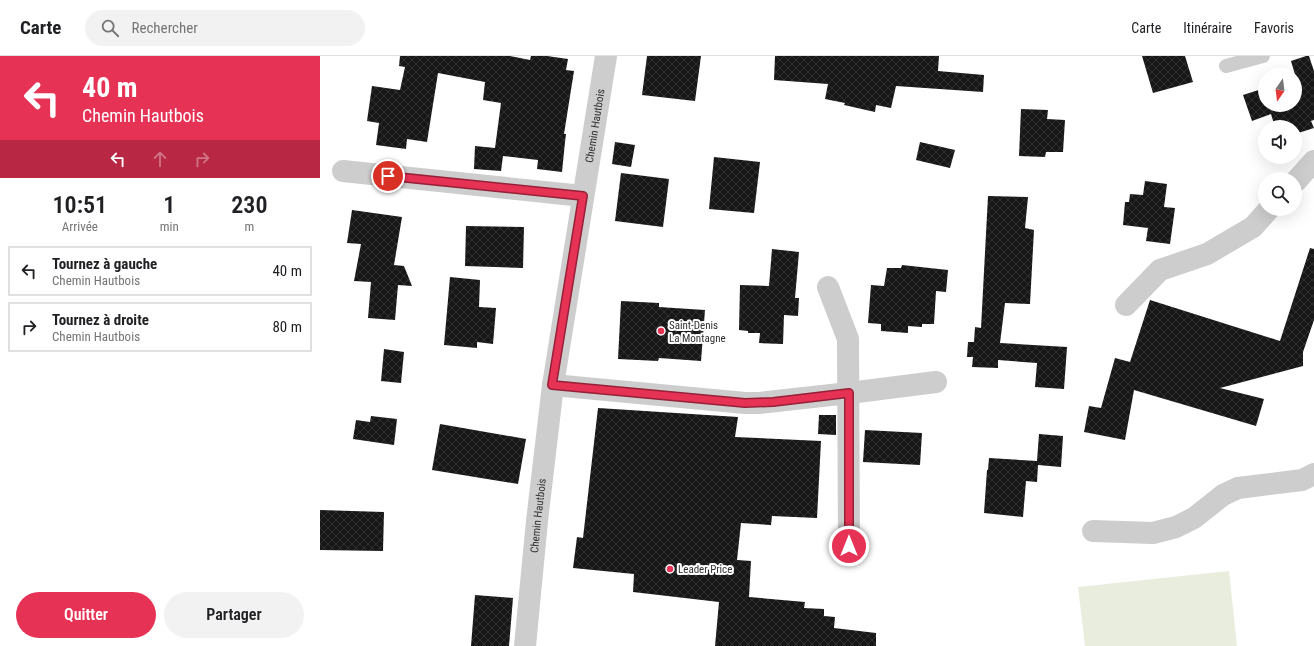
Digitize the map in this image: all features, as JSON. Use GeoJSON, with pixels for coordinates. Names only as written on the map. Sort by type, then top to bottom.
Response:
{"type":"FeatureCollection","features":[{"type":"Feature","properties":{"kind":"street","name":"Chemin Hautbois"},"geometry":{"type":"LineString","coordinates":[[525,646],[552,385],[606,56]]}},
{"type":"Feature","properties":{"kind":"street"},"geometry":{"type":"LineString","coordinates":[[1302,175],[1314,162]]}},
{"type":"Feature","properties":{"kind":"street"},"geometry":{"type":"LineString","coordinates":[[343,171],[583,196]]}},
{"type":"Feature","properties":{"kind":"street"},"geometry":{"type":"LineString","coordinates":[[1126,306],[1160,270],[1207,254],[1253,226],[1262,216]]}},
{"type":"Feature","properties":{"kind":"street"},"geometry":{"type":"LineString","coordinates":[[828,287],[848,339],[849,546]]}},
{"type":"Feature","properties":{"kind":"street"},"geometry":{"type":"LineString","coordinates":[[552,385],[745,403],[773,402],[936,382]]}},
{"type":"Feature","properties":{"kind":"street"},"geometry":{"type":"LineString","coordinates":[[1093,531],[1153,533],[1176,527],[1194,518],[1223,495],[1238,488],[1302,480],[1314,474]]}},
{"type":"Feature","properties":{"kind":"lane"},"geometry":{"type":"LineString","coordinates":[[1226,66],[1263,56]]}},
{"type":"Feature","properties":{"kind":"shaded area"},"geometry":{"type":"Polygon","coordinates":[[[1229,571],[1237,646],[1085,646],[1078,587],[1229,571]]]}},
{"type":"Feature","properties":{"kind":"building"},"geometry":{"type":"Polygon","coordinates":[[[400,56],[510,56],[530,60],[531,56],[547,56],[568,59],[566,70],[574,71],[564,134],[566,134],[562,172],[537,169],[538,160],[503,156],[501,171],[474,169],[475,146],[495,148],[501,103],[483,100],[485,82],[438,73],[427,142],[407,139],[406,149],[376,145],[379,123],[367,121],[372,86],[400,90],[405,67],[399,66],[400,56]]]}},
{"type":"Feature","properties":{"kind":"building"},"geometry":{"type":"Polygon","coordinates":[[[647,56],[701,56],[695,101],[642,95],[647,56]]]}},
{"type":"Feature","properties":{"kind":"building"},"geometry":{"type":"Polygon","coordinates":[[[775,56],[939,56],[938,71],[984,75],[983,92],[896,86],[891,108],[876,105],[875,112],[825,99],[828,84],[774,80],[775,56]]]}},
{"type":"Feature","properties":{"kind":"building"},"geometry":{"type":"Polygon","coordinates":[[[1142,56],[1185,56],[1193,82],[1153,93],[1142,56]]]}},
{"type":"Feature","properties":{"kind":"building"},"geometry":{"type":"Polygon","coordinates":[[[1309,56],[1314,71],[1314,120],[1311,121],[1314,128],[1302,132],[1302,120],[1273,120],[1271,114],[1252,121],[1243,95],[1258,90],[1258,112],[1302,112],[1302,68],[1293,68],[1291,61],[1309,56]]]}},
{"type":"Feature","properties":{"kind":"building"},"geometry":{"type":"Polygon","coordinates":[[[1021,109],[1048,110],[1047,119],[1065,120],[1063,152],[1046,152],[1045,157],[1019,156],[1021,109]]]}},
{"type":"Feature","properties":{"kind":"building"},"geometry":{"type":"Polygon","coordinates":[[[615,142],[635,145],[631,167],[612,164],[615,142]]]}},
{"type":"Feature","properties":{"kind":"building"},"geometry":{"type":"Polygon","coordinates":[[[920,142],[955,150],[950,168],[916,160],[920,142]]]}},
{"type":"Feature","properties":{"kind":"building"},"geometry":{"type":"Polygon","coordinates":[[[714,157],[760,162],[754,213],[709,209],[714,157]]]}},
{"type":"Feature","properties":{"kind":"building"},"geometry":{"type":"Polygon","coordinates":[[[621,173],[669,179],[663,227],[615,221],[621,173]]]}},
{"type":"Feature","properties":{"kind":"building"},"geometry":{"type":"Polygon","coordinates":[[[1145,181],[1167,184],[1164,207],[1175,208],[1170,244],[1146,241],[1148,228],[1123,225],[1125,202],[1129,202],[1130,194],[1143,195],[1145,181]]]}},
{"type":"Feature","properties":{"kind":"building"},"geometry":{"type":"Polygon","coordinates":[[[988,196],[1028,197],[1025,228],[1034,230],[1030,304],[1005,303],[1000,343],[1067,347],[1064,389],[1035,387],[1037,363],[998,360],[998,368],[972,367],[973,357],[967,357],[968,342],[974,342],[975,327],[981,328],[988,196]]]}},
{"type":"Feature","properties":{"kind":"building"},"geometry":{"type":"Polygon","coordinates":[[[352,210],[402,217],[394,265],[404,266],[412,286],[398,285],[395,320],[368,318],[371,282],[354,281],[361,244],[347,243],[352,210]]]}},
{"type":"Feature","properties":{"kind":"building"},"geometry":{"type":"Polygon","coordinates":[[[466,226],[524,227],[523,268],[465,266],[466,226]]]}},
{"type":"Feature","properties":{"kind":"building"},"geometry":{"type":"Polygon","coordinates":[[[1310,248],[1314,249],[1314,320],[1303,352],[1303,366],[1220,388],[1264,399],[1256,426],[1134,390],[1125,440],[1084,432],[1089,406],[1101,408],[1115,358],[1130,362],[1150,300],[1280,341],[1310,248]]]}},
{"type":"Feature","properties":{"kind":"building"},"geometry":{"type":"Polygon","coordinates":[[[772,249],[799,252],[795,298],[799,298],[798,316],[784,315],[783,344],[759,343],[760,333],[748,333],[748,331],[739,330],[740,285],[769,286],[772,249]]]}},
{"type":"Feature","properties":{"kind":"building"},"geometry":{"type":"Polygon","coordinates":[[[902,265],[948,270],[946,292],[936,291],[934,324],[922,324],[922,327],[908,326],[908,333],[881,331],[881,324],[868,323],[871,285],[884,286],[887,268],[901,268],[902,265]]]}},
{"type":"Feature","properties":{"kind":"building"},"geometry":{"type":"Polygon","coordinates":[[[450,277],[480,280],[479,307],[496,308],[493,344],[477,342],[477,348],[444,345],[450,277]]]}},
{"type":"Feature","properties":{"kind":"building","name":"Saint-Denis La Montagne"},"geometry":{"type":"Polygon","coordinates":[[[621,301],[659,303],[659,307],[705,310],[701,361],[659,358],[658,361],[618,359],[621,301]]]}},
{"type":"Feature","properties":{"kind":"building"},"geometry":{"type":"Polygon","coordinates":[[[384,349],[404,352],[401,383],[381,381],[384,349]]]}},
{"type":"Feature","properties":{"kind":"building"},"geometry":{"type":"Polygon","coordinates":[[[598,408],[738,417],[735,437],[821,441],[817,518],[772,516],[771,525],[741,523],[737,560],[751,561],[749,597],[805,602],[804,608],[824,609],[824,616],[835,617],[834,628],[876,633],[876,646],[715,646],[719,602],[633,592],[634,574],[573,568],[577,537],[583,538],[598,408]]]}},
{"type":"Feature","properties":{"kind":"building"},"geometry":{"type":"Polygon","coordinates":[[[819,415],[836,415],[836,435],[818,434],[819,415]]]}},
{"type":"Feature","properties":{"kind":"building"},"geometry":{"type":"Polygon","coordinates":[[[371,416],[397,419],[394,445],[353,439],[356,420],[370,422],[371,416]]]}},
{"type":"Feature","properties":{"kind":"building"},"geometry":{"type":"Polygon","coordinates":[[[440,424],[526,439],[518,484],[432,470],[440,424]]]}},
{"type":"Feature","properties":{"kind":"building"},"geometry":{"type":"Polygon","coordinates":[[[865,430],[922,433],[920,465],[863,462],[865,430]]]}},
{"type":"Feature","properties":{"kind":"building"},"geometry":{"type":"Polygon","coordinates":[[[1039,434],[1063,436],[1061,467],[1038,465],[1037,482],[1026,481],[1023,517],[984,513],[989,458],[1037,461],[1039,434]]]}},
{"type":"Feature","properties":{"kind":"building"},"geometry":{"type":"Polygon","coordinates":[[[320,510],[384,512],[383,551],[320,550],[320,510]]]}},
{"type":"Feature","properties":{"kind":"building"},"geometry":{"type":"Polygon","coordinates":[[[475,595],[513,598],[509,646],[471,646],[475,595]]]}},
{"type":"Feature","properties":{"kind":"place","name":"Saint-Denis La Montagne"},"geometry":{"type":"Point","coordinates":[661,331]}},
{"type":"Feature","properties":{"kind":"place","name":"Leader Price"},"geometry":{"type":"Point","coordinates":[670,569]}},
{"type":"Feature","properties":{"kind":"route"},"geometry":{"type":"LineString","coordinates":[[388,176],[583,196],[552,385],[745,403],[773,402],[849,393],[849,546]]}}]}
